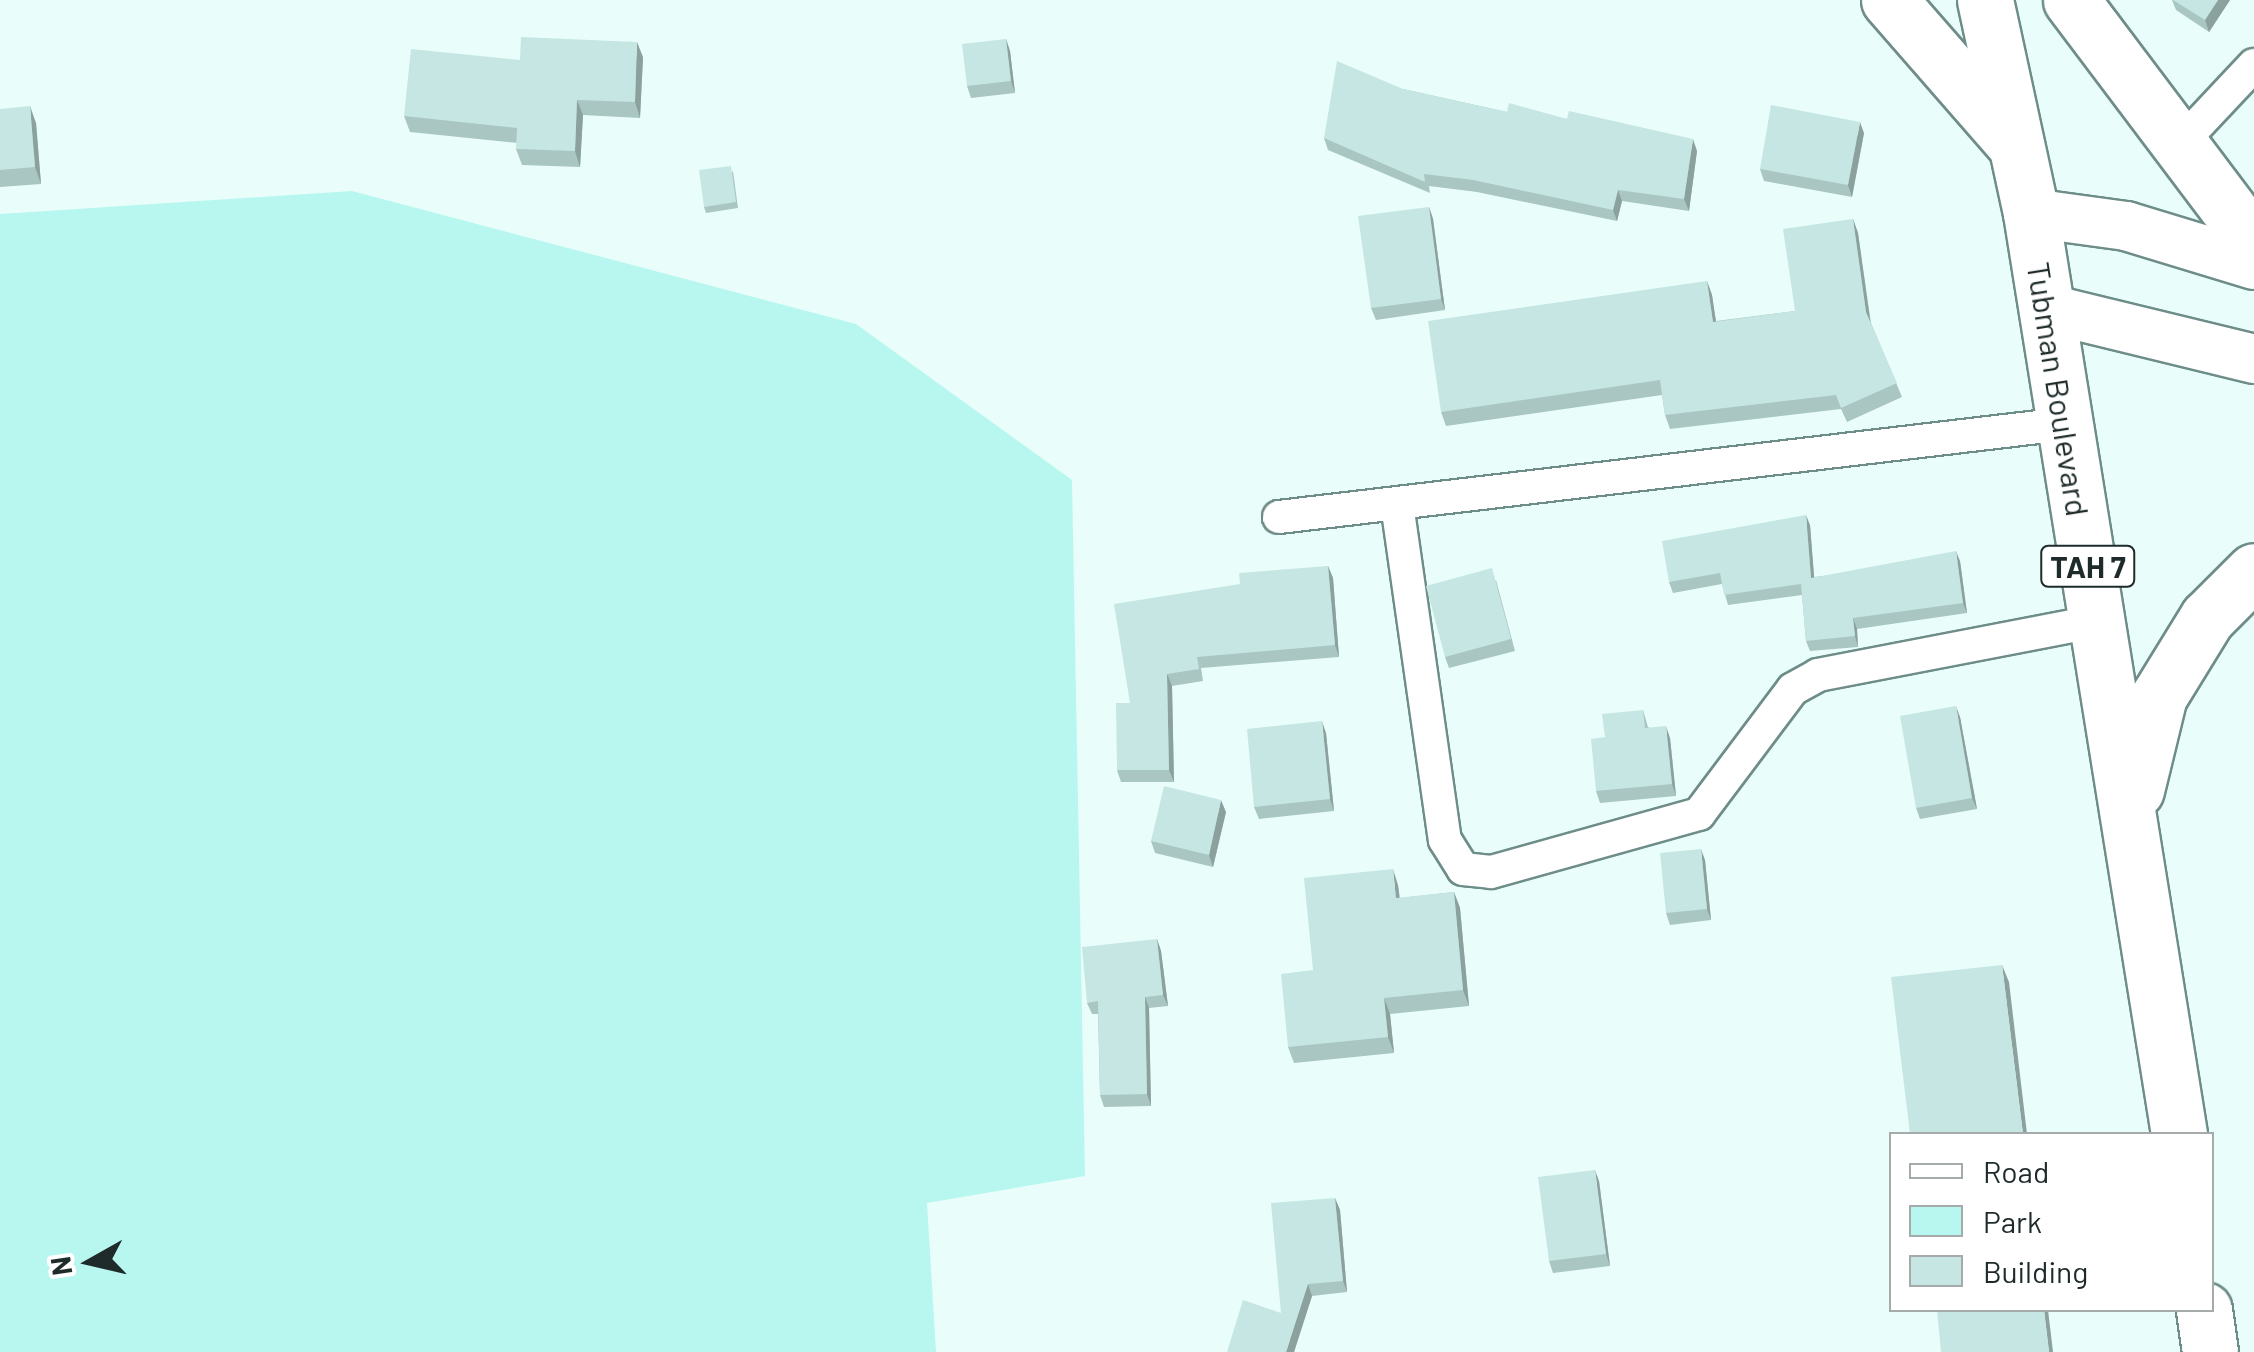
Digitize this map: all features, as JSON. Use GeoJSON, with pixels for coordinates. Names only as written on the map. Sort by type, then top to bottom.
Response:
{"type":"FeatureCollection","features":[{"type":"Feature","properties":{"kind":"highway"},"geometry":{"type":"LineString","coordinates":[[1889,0],[2019,150]]}},
{"type":"Feature","properties":{"kind":"highway","name":"Tubman Boulevard"},"geometry":{"type":"LineString","coordinates":[[1985,0],[2032,213],[2062,424],[2132,807],[2179,1132]]}},
{"type":"Feature","properties":{"kind":"highway"},"geometry":{"type":"LineString","coordinates":[[2070,0],[2176,148],[2254,243]]}},
{"type":"Feature","properties":{"kind":"highway"},"geometry":{"type":"LineString","coordinates":[[2132,807],[2160,696],[2207,618],[2254,570]]}},
{"type":"Feature","properties":{"kind":"highway"},"geometry":{"type":"LineString","coordinates":[[2204,1312],[2210,1352]]}},
{"type":"Feature","properties":{"kind":"street"},"geometry":{"type":"LineString","coordinates":[[2176,148],[2254,65]]}},
{"type":"Feature","properties":{"kind":"street"},"geometry":{"type":"LineString","coordinates":[[2032,213],[2126,226],[2254,264]]}},
{"type":"Feature","properties":{"kind":"street"},"geometry":{"type":"LineString","coordinates":[[2045,308],[2254,359]]}},
{"type":"Feature","properties":{"kind":"street"},"geometry":{"type":"LineString","coordinates":[[1279,518],[2062,424]]}},
{"type":"Feature","properties":{"kind":"street"},"geometry":{"type":"LineString","coordinates":[[1397,504],[1445,840],[1463,869],[1491,872],[1699,814],[1792,689],[1818,674],[2098,621]]}},
{"type":"Feature","properties":{"kind":"green space"},"geometry":{"type":"Polygon","coordinates":[[[352,191],[856,324],[1072,480],[1085,1176],[927,1203],[936,1352],[0,1352],[0,214],[352,191]]]}},
{"type":"Feature","properties":{"kind":"building"},"geometry":{"type":"Polygon","coordinates":[[[2173,0],[2218,0],[2205,20],[2173,0]]]}},
{"type":"Feature","properties":{"kind":"building"},"geometry":{"type":"Polygon","coordinates":[[[521,37],[637,42],[635,102],[577,100],[575,151],[516,149],[517,128],[404,116],[411,49],[520,60],[521,37]]]}},
{"type":"Feature","properties":{"kind":"building"},"geometry":{"type":"Polygon","coordinates":[[[1006,39],[1011,81],[967,86],[962,44],[1006,39]]]}},
{"type":"Feature","properties":{"kind":"building"},"geometry":{"type":"Polygon","coordinates":[[[1337,61],[1403,89],[1507,112],[1509,103],[1567,119],[1569,111],[1693,139],[1684,199],[1618,190],[1613,210],[1473,180],[1424,174],[1425,182],[1324,138],[1337,61]]]}},
{"type":"Feature","properties":{"kind":"building"},"geometry":{"type":"Polygon","coordinates":[[[1771,105],[1860,122],[1848,185],[1760,169],[1771,105]]]}},
{"type":"Feature","properties":{"kind":"building"},"geometry":{"type":"Polygon","coordinates":[[[30,106],[35,167],[0,170],[0,109],[30,106]]]}},
{"type":"Feature","properties":{"kind":"building"},"geometry":{"type":"Polygon","coordinates":[[[731,166],[736,202],[704,207],[699,170],[731,166]]]}},
{"type":"Feature","properties":{"kind":"building"},"geometry":{"type":"Polygon","coordinates":[[[1429,207],[1441,299],[1371,308],[1358,216],[1429,207]]]}},
{"type":"Feature","properties":{"kind":"building"},"geometry":{"type":"Polygon","coordinates":[[[1853,219],[1866,312],[1897,383],[1841,408],[1836,395],[1665,415],[1660,380],[1441,412],[1428,321],[1707,281],[1713,322],[1795,311],[1783,229],[1853,219]]]}},
{"type":"Feature","properties":{"kind":"building"},"geometry":{"type":"Polygon","coordinates":[[[1806,515],[1811,578],[1956,551],[1963,603],[1853,618],[1855,636],[1806,641],[1801,584],[1724,595],[1720,573],[1669,582],[1662,541],[1806,515]]]}},
{"type":"Feature","properties":{"kind":"building"},"geometry":{"type":"Polygon","coordinates":[[[1328,566],[1335,645],[1197,657],[1199,669],[1167,674],[1169,770],[1117,770],[1116,703],[1130,703],[1114,604],[1240,584],[1239,573],[1328,566]]]}},
{"type":"Feature","properties":{"kind":"building"},"geometry":{"type":"Polygon","coordinates":[[[1492,568],[1511,639],[1445,657],[1426,586],[1492,568]]]}},
{"type":"Feature","properties":{"kind":"building"},"geometry":{"type":"Polygon","coordinates":[[[1956,706],[1972,798],[1916,808],[1900,716],[1956,706]]]}},
{"type":"Feature","properties":{"kind":"building"},"geometry":{"type":"Polygon","coordinates":[[[1643,710],[1645,728],[1666,726],[1672,784],[1596,791],[1591,739],[1605,737],[1602,714],[1643,710]]]}},
{"type":"Feature","properties":{"kind":"building"},"geometry":{"type":"Polygon","coordinates":[[[1322,721],[1330,799],[1254,807],[1247,729],[1322,721]]]}},
{"type":"Feature","properties":{"kind":"building"},"geometry":{"type":"Polygon","coordinates":[[[1164,786],[1221,800],[1209,855],[1151,841],[1164,786]]]}},
{"type":"Feature","properties":{"kind":"building"},"geometry":{"type":"Polygon","coordinates":[[[1701,849],[1707,909],[1666,913],[1660,853],[1701,849]]]}},
{"type":"Feature","properties":{"kind":"building"},"geometry":{"type":"Polygon","coordinates":[[[1393,869],[1396,898],[1454,892],[1463,990],[1384,998],[1388,1037],[1288,1047],[1281,974],[1313,970],[1304,878],[1393,869]]]}},
{"type":"Feature","properties":{"kind":"building"},"geometry":{"type":"Polygon","coordinates":[[[1157,939],[1163,995],[1145,997],[1147,1094],[1100,1095],[1098,1001],[1087,1003],[1082,947],[1157,939]]]}},
{"type":"Feature","properties":{"kind":"building"},"geometry":{"type":"Polygon","coordinates":[[[2002,965],[2023,1132],[1910,1132],[1891,977],[2002,965]]]}},
{"type":"Feature","properties":{"kind":"building"},"geometry":{"type":"Polygon","coordinates":[[[1595,1170],[1606,1254],[1549,1261],[1538,1177],[1595,1170]]]}},
{"type":"Feature","properties":{"kind":"building"},"geometry":{"type":"Polygon","coordinates":[[[1335,1198],[1343,1281],[1308,1284],[1286,1352],[1227,1352],[1243,1300],[1281,1313],[1271,1203],[1335,1198]]]}},
{"type":"Feature","properties":{"kind":"building"},"geometry":{"type":"Polygon","coordinates":[[[1937,1312],[2044,1312],[2049,1352],[1941,1352],[1937,1312]]]}}]}
